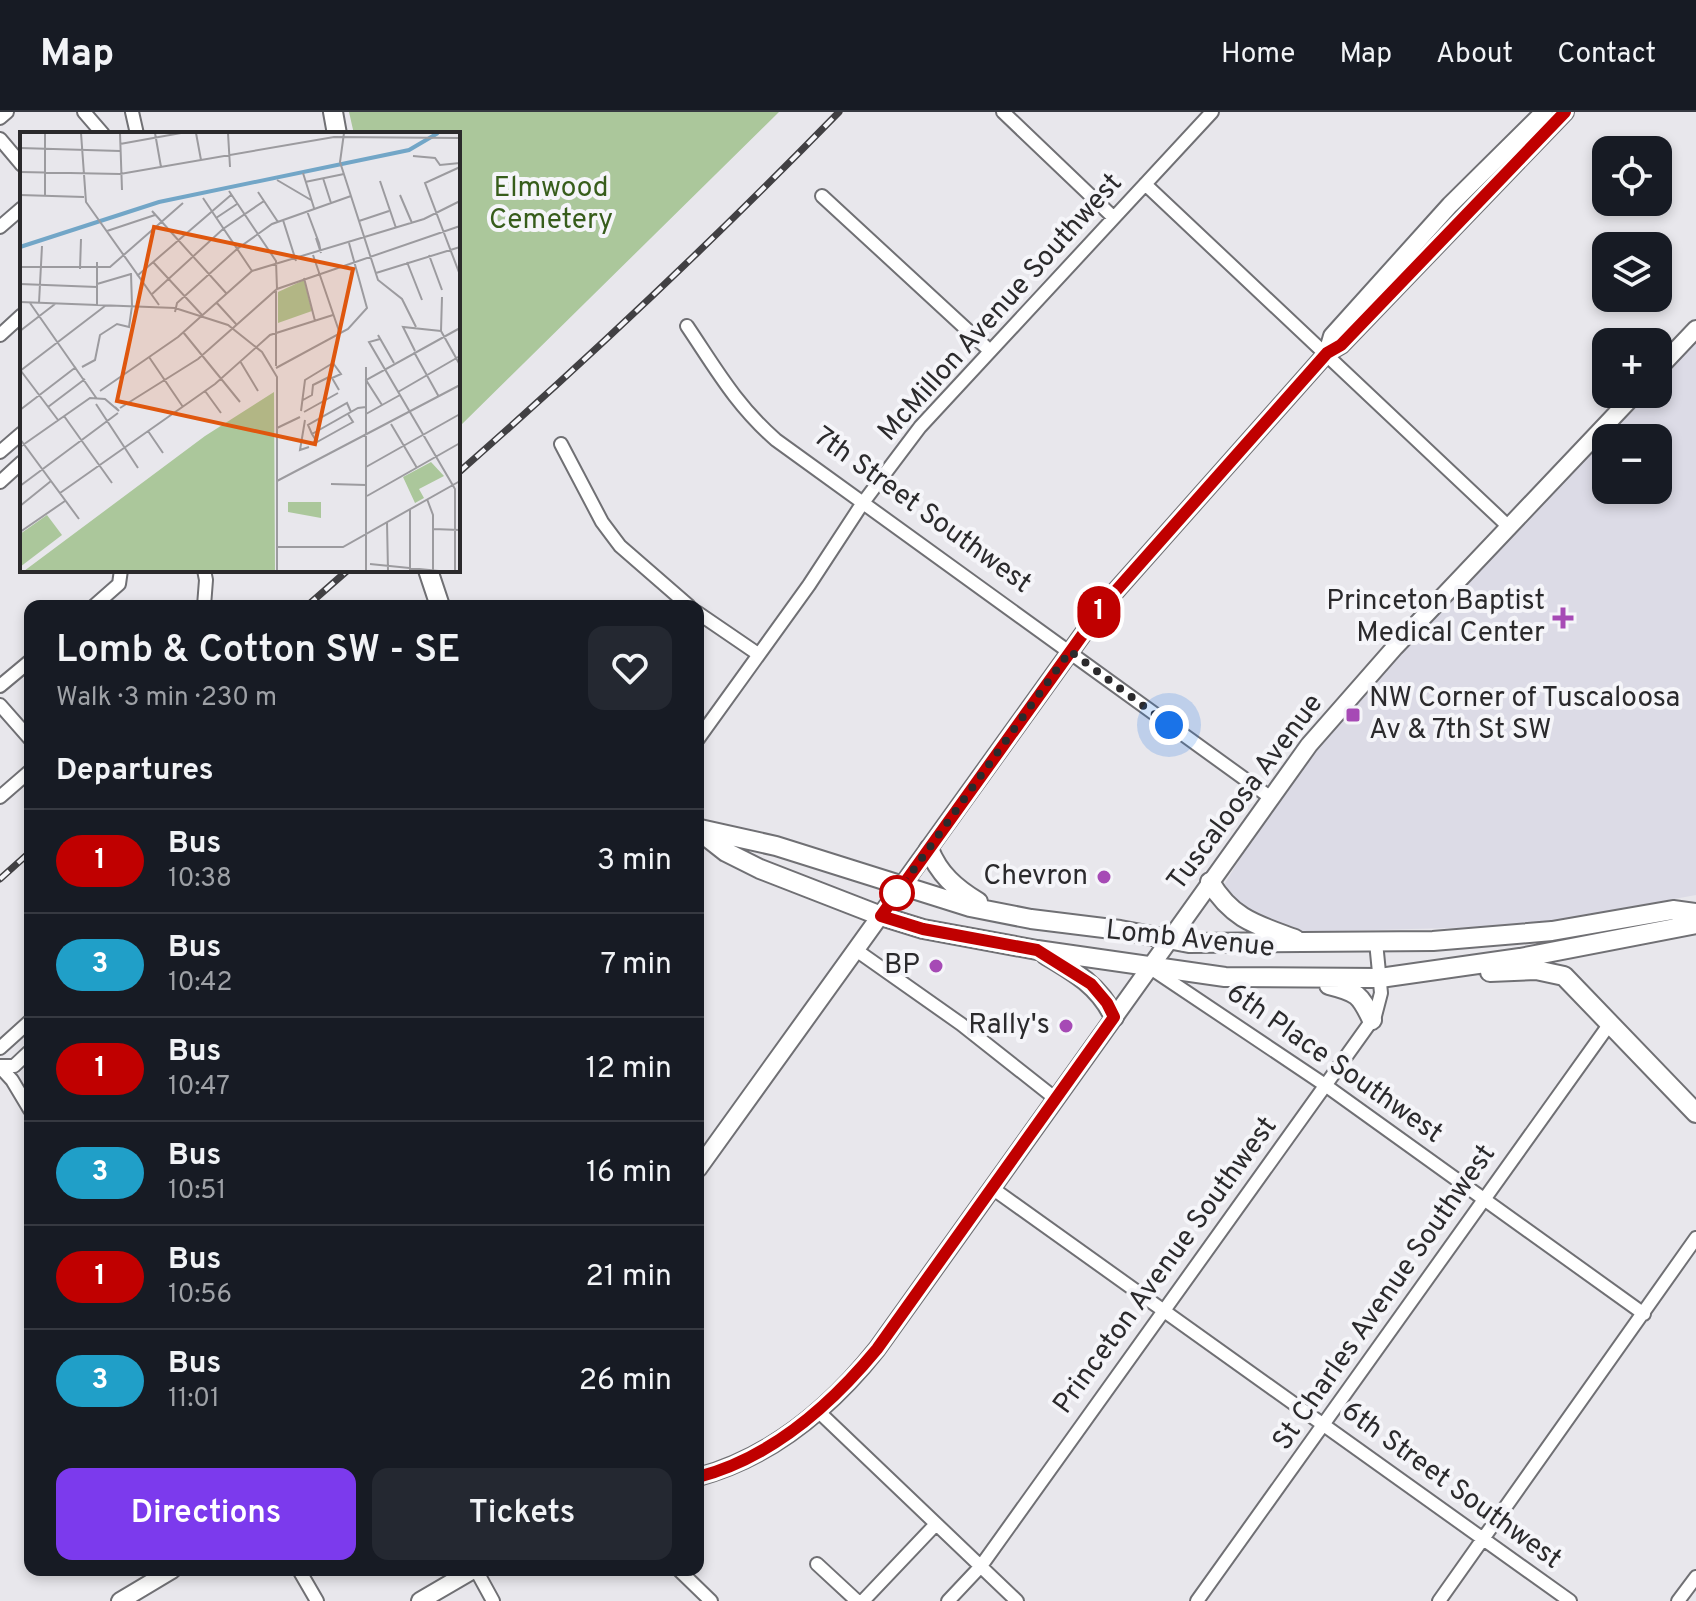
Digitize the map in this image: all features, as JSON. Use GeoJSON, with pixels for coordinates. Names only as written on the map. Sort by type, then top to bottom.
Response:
{"type":"FeatureCollection","features":[{"type":"Feature","properties":{"kind":"main road"},"geometry":{"type":"LineString","coordinates":[[333,112],[337,132]]}},
{"type":"Feature","properties":{"kind":"main road"},"geometry":{"type":"LineString","coordinates":[[430,578],[437,600]]}},
{"type":"Feature","properties":{"kind":"main road","name":"Lomb Avenue"},"geometry":{"type":"LineString","coordinates":[[704,831],[776,846],[995,912],[1120,930],[1169,941],[1206,944],[1433,941],[1552,931],[1673,910],[1696,913]]}},
{"type":"Feature","properties":{"kind":"main road","name":"Lomb Avenue"},"geometry":{"type":"LineString","coordinates":[[704,835],[726,852],[760,869],[923,929],[1150,968],[1225,977],[1380,978],[1520,958],[1696,924]]}},
{"type":"Feature","properties":{"kind":"main road"},"geometry":{"type":"LineString","coordinates":[[929,849],[936,866],[957,890],[995,912]]}},
{"type":"Feature","properties":{"kind":"main road"},"geometry":{"type":"LineString","coordinates":[[1210,882],[1225,905],[1237,914],[1305,943]]}},
{"type":"Feature","properties":{"kind":"main road"},"geometry":{"type":"LineString","coordinates":[[1037,950],[1091,984],[1114,1017]]}},
{"type":"Feature","properties":{"kind":"main road"},"geometry":{"type":"LineString","coordinates":[[1432,971],[1536,970],[1564,976],[1696,1113]]}},
{"type":"Feature","properties":{"kind":"main road"},"geometry":{"type":"LineString","coordinates":[[1286,977],[1357,993],[1364,1000],[1372,1020]]}},
{"type":"Feature","properties":{"kind":"street"},"geometry":{"type":"LineString","coordinates":[[0,118],[7,112]]}},
{"type":"Feature","properties":{"kind":"street"},"geometry":{"type":"LineString","coordinates":[[84,112],[101,132]]}},
{"type":"Feature","properties":{"kind":"street"},"geometry":{"type":"LineString","coordinates":[[1003,112],[1113,217]]}},
{"type":"Feature","properties":{"kind":"street","name":"McMillon Avenue Southwest"},"geometry":{"type":"LineString","coordinates":[[704,730],[862,504],[920,427],[1212,112]]}},
{"type":"Feature","properties":{"kind":"street"},"geometry":{"type":"LineString","coordinates":[[1327,353],[1332,336],[1430,226],[1544,112]]}},
{"type":"Feature","properties":{"kind":"street"},"geometry":{"type":"LineString","coordinates":[[704,1161],[1106,602],[1327,353],[1341,345],[1565,112]]}},
{"type":"Feature","properties":{"kind":"street"},"geometry":{"type":"LineString","coordinates":[[0,139],[20,163]]}},
{"type":"Feature","properties":{"kind":"street"},"geometry":{"type":"LineString","coordinates":[[1145,184],[1510,528]]}},
{"type":"Feature","properties":{"kind":"street"},"geometry":{"type":"LineString","coordinates":[[822,196],[989,350]]}},
{"type":"Feature","properties":{"kind":"street"},"geometry":{"type":"LineString","coordinates":[[0,227],[20,210]]}},
{"type":"Feature","properties":{"kind":"street"},"geometry":{"type":"LineString","coordinates":[[0,335],[20,317]]}},
{"type":"Feature","properties":{"kind":"street","name":"7th Street Southwest"},"geometry":{"type":"LineString","coordinates":[[687,326],[749,416],[804,463],[1271,798]]}},
{"type":"Feature","properties":{"kind":"street"},"geometry":{"type":"LineString","coordinates":[[1672,354],[1696,329]]}},
{"type":"Feature","properties":{"kind":"street","name":"Tuscaloosa Avenue"},"geometry":{"type":"LineString","coordinates":[[704,1475],[720,1471],[779,1440],[819,1412],[848,1384],[877,1349],[1309,745],[1395,647],[1622,408]]}},
{"type":"Feature","properties":{"kind":"street"},"geometry":{"type":"LineString","coordinates":[[0,452],[20,435]]}},
{"type":"Feature","properties":{"kind":"street"},"geometry":{"type":"LineString","coordinates":[[561,444],[602,522],[620,546],[682,600]]}},
{"type":"Feature","properties":{"kind":"street"},"geometry":{"type":"LineString","coordinates":[[0,482],[20,464]]}},
{"type":"Feature","properties":{"kind":"street"},"geometry":{"type":"LineString","coordinates":[[101,600],[119,584],[121,572]]}},
{"type":"Feature","properties":{"kind":"street"},"geometry":{"type":"LineString","coordinates":[[204,572],[205,600]]}},
{"type":"Feature","properties":{"kind":"street"},"geometry":{"type":"LineString","coordinates":[[704,617],[758,654]]}},
{"type":"Feature","properties":{"kind":"street"},"geometry":{"type":"LineString","coordinates":[[0,686],[24,666]]}},
{"type":"Feature","properties":{"kind":"street"},"geometry":{"type":"LineString","coordinates":[[0,705],[24,732]]}},
{"type":"Feature","properties":{"kind":"street"},"geometry":{"type":"LineString","coordinates":[[0,797],[24,776]]}},
{"type":"Feature","properties":{"kind":"street","name":"Princeton Avenue Southwest"},"geometry":{"type":"LineString","coordinates":[[948,1601],[981,1566],[1372,1020],[1381,993],[1376,942]]}},
{"type":"Feature","properties":{"kind":"street"},"geometry":{"type":"LineString","coordinates":[[856,950],[961,1024],[1056,1099]]}},
{"type":"Feature","properties":{"kind":"street","name":"6th Place Southwest"},"geometry":{"type":"LineString","coordinates":[[1150,968],[1325,1085],[1644,1314]]}},
{"type":"Feature","properties":{"kind":"street","name":"St Charles Avenue Southwest"},"geometry":{"type":"LineString","coordinates":[[1197,1601],[1611,1022]]}},
{"type":"Feature","properties":{"kind":"street"},"geometry":{"type":"LineString","coordinates":[[0,1048],[24,1026]]}},
{"type":"Feature","properties":{"kind":"street"},"geometry":{"type":"LineString","coordinates":[[0,1066],[14,1066],[24,1057]]}},
{"type":"Feature","properties":{"kind":"street"},"geometry":{"type":"LineString","coordinates":[[0,1066],[24,1100]]}},
{"type":"Feature","properties":{"kind":"street","name":"6th Street Southwest"},"geometry":{"type":"LineString","coordinates":[[992,1188],[1570,1601]]}},
{"type":"Feature","properties":{"kind":"street"},"geometry":{"type":"LineString","coordinates":[[1439,1601],[1696,1238]]}},
{"type":"Feature","properties":{"kind":"street"},"geometry":{"type":"LineString","coordinates":[[819,1412],[1017,1601]]}},
{"type":"Feature","properties":{"kind":"street"},"geometry":{"type":"LineString","coordinates":[[817,1564],[860,1601],[936,1524]]}},
{"type":"Feature","properties":{"kind":"street"},"geometry":{"type":"LineString","coordinates":[[120,1601],[162,1576]]}},
{"type":"Feature","properties":{"kind":"street"},"geometry":{"type":"LineString","coordinates":[[302,1576],[317,1601]]}},
{"type":"Feature","properties":{"kind":"street"},"geometry":{"type":"LineString","coordinates":[[420,1601],[464,1576]]}},
{"type":"Feature","properties":{"kind":"street"},"geometry":{"type":"LineString","coordinates":[[478,1576],[493,1601]]}},
{"type":"Feature","properties":{"kind":"street"},"geometry":{"type":"LineString","coordinates":[[685,1576],[711,1601]]}},
{"type":"Feature","properties":{"kind":"street"},"geometry":{"type":"LineString","coordinates":[[1678,1601],[1696,1577]]}},
{"type":"Feature","properties":{"kind":"shaded area","name":"Princeton Baptist Medical Center"},"geometry":{"type":"Polygon","coordinates":[[[1696,340],[1696,895],[1526,926],[1263,933],[1216,898],[1309,745],[1592,449],[1592,504],[1672,504],[1672,424],[1616,424],[1632,408],[1672,408],[1672,365],[1696,340]]]}},
{"type":"Feature","properties":{"kind":"green space","name":"Elmwood Cemetery"},"geometry":{"type":"Polygon","coordinates":[[[349,112],[779,112],[460,426],[460,132],[354,132],[349,112]]]}},
{"type":"Feature","properties":{"kind":"railway"},"geometry":{"type":"LineString","coordinates":[[460,471],[652,296],[839,112]]}},
{"type":"Feature","properties":{"kind":"railway"},"geometry":{"type":"LineString","coordinates":[[314,600],[346,572]]}},
{"type":"Feature","properties":{"kind":"railway"},"geometry":{"type":"LineString","coordinates":[[0,879],[24,857]]}},
{"type":"Feature","properties":{"kind":"bus line","name":"1"},"geometry":{"type":"LineString","coordinates":[[704,1475],[727,1468],[779,1440],[819,1412],[848,1384],[877,1349],[1114,1017],[1091,984],[1037,950],[923,929],[881,916],[1106,602],[1327,353],[1341,345],[1565,112]]}},
{"type":"Feature","properties":{"kind":"place","name":"Princeton Baptist Medical Center"},"geometry":{"type":"Point","coordinates":[1563,618]}},
{"type":"Feature","properties":{"kind":"place","name":"NW Corner of Tuscaloosa Av & 7th St SW"},"geometry":{"type":"Point","coordinates":[1353,715]}},
{"type":"Feature","properties":{"kind":"place","name":"Chevron"},"geometry":{"type":"Point","coordinates":[1104,877]}},
{"type":"Feature","properties":{"kind":"place","name":"BP"},"geometry":{"type":"Point","coordinates":[936,966]}},
{"type":"Feature","properties":{"kind":"place","name":"Rally's"},"geometry":{"type":"Point","coordinates":[1066,1026]}},
{"type":"Feature","properties":{"kind":"route"},"geometry":{"type":"LineString","coordinates":[[897,893],[1070,651],[1169,725]]}}]}
